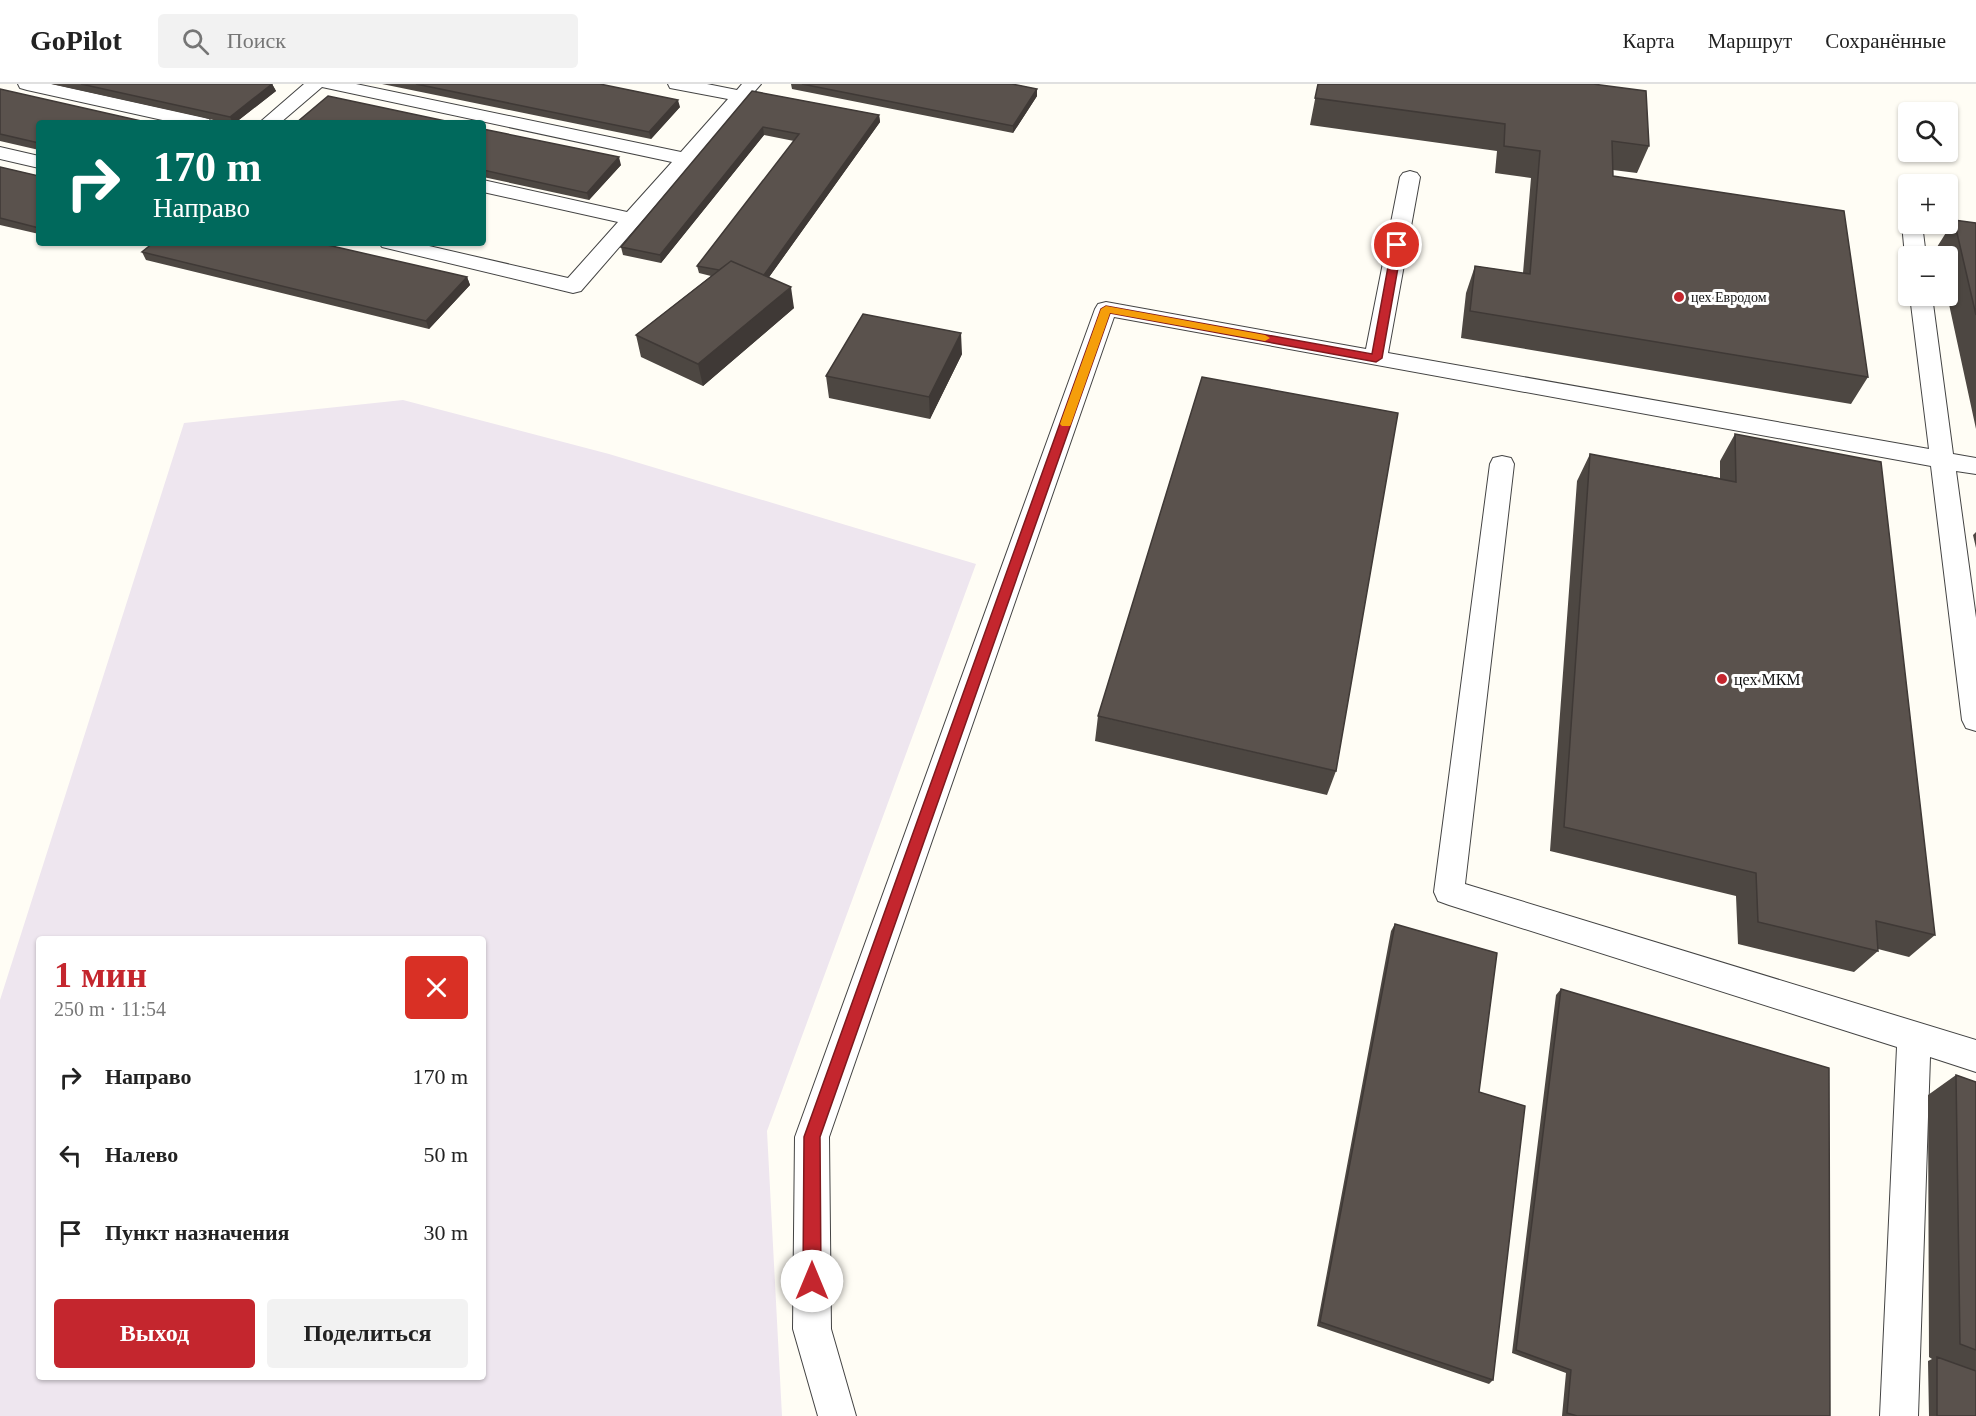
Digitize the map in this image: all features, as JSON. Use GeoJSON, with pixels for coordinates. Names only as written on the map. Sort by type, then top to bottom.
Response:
{"type":"FeatureCollection","features":[{"type":"Feature","properties":{"kind":"lane"},"geometry":{"type":"LineString","coordinates":[[27,84],[188,120]]}},
{"type":"Feature","properties":{"kind":"lane"},"geometry":{"type":"LineString","coordinates":[[273,120],[315,84]]}},
{"type":"Feature","properties":{"kind":"lane"},"geometry":{"type":"LineString","coordinates":[[330,84],[685,159]]}},
{"type":"Feature","properties":{"kind":"lane"},"geometry":{"type":"LineString","coordinates":[[677,84],[746,90]]}},
{"type":"Feature","properties":{"kind":"lane"},"geometry":{"type":"LineString","coordinates":[[402,246],[573,286],[746,90]]}},
{"type":"Feature","properties":{"kind":"lane"},"geometry":{"type":"LineString","coordinates":[[0,153],[36,161]]}},
{"type":"Feature","properties":{"kind":"lane"},"geometry":{"type":"LineString","coordinates":[[1376,358],[1410,177]]}},
{"type":"Feature","properties":{"kind":"lane"},"geometry":{"type":"LineString","coordinates":[[486,187],[631,219]]}},
{"type":"Feature","properties":{"kind":"lane"},"geometry":{"type":"LineString","coordinates":[[1922,306],[1976,720]]}},
{"type":"Feature","properties":{"kind":"lane"},"geometry":{"type":"LineString","coordinates":[[837,1416],[812,1329],[812,1137],[1106,309],[1976,466]]}},
{"type":"Feature","properties":{"kind":"lane"},"geometry":{"type":"LineString","coordinates":[[1502,464],[1449,892],[1976,1056]]}},
{"type":"Feature","properties":{"kind":"lane"},"geometry":{"type":"LineString","coordinates":[[1899,1416],[1914,1038]]}},
{"type":"Feature","properties":{"kind":"shaded area"},"geometry":{"type":"Polygon","coordinates":[[[403,400],[609,454],[976,564],[767,1131],[782,1416],[0,1416],[0,1000],[184,423],[403,400]]]}},
{"type":"Feature","properties":{"kind":"building"},"geometry":{"type":"Polygon","coordinates":[[[81,84],[272,84],[230,117],[81,84]]]}},
{"type":"Feature","properties":{"kind":"building"},"geometry":{"type":"Polygon","coordinates":[[[416,84],[600,84],[678,100],[649,132],[416,84]]]}},
{"type":"Feature","properties":{"kind":"building"},"geometry":{"type":"Polygon","coordinates":[[[802,84],[1012,84],[1037,89],[1013,126],[802,84]]]}},
{"type":"Feature","properties":{"kind":"building"},"geometry":{"type":"Polygon","coordinates":[[[1318,84],[1593,84],[1646,91],[1649,146],[1612,141],[1613,176],[1844,211],[1868,377],[1470,311],[1475,266],[1530,274],[1540,151],[1504,146],[1505,124],[1315,98],[1318,84]]]}},
{"type":"Feature","properties":{"kind":"building"},"geometry":{"type":"Polygon","coordinates":[[[0,89],[137,120],[36,120],[36,142],[0,134],[0,89]]]}},
{"type":"Feature","properties":{"kind":"building"},"geometry":{"type":"Polygon","coordinates":[[[752,91],[879,115],[764,275],[731,261],[719,270],[697,266],[799,134],[763,127],[660,255],[621,247],[752,91]]]}},
{"type":"Feature","properties":{"kind":"building"},"geometry":{"type":"Polygon","coordinates":[[[328,96],[441,120],[300,120],[328,96]]]}},
{"type":"Feature","properties":{"kind":"building"},"geometry":{"type":"Polygon","coordinates":[[[486,130],[619,157],[587,193],[486,171],[486,130]]]}},
{"type":"Feature","properties":{"kind":"building"},"geometry":{"type":"Polygon","coordinates":[[[0,167],[36,175],[36,227],[0,218],[0,167]]]}},
{"type":"Feature","properties":{"kind":"building"},"geometry":{"type":"Polygon","coordinates":[[[1958,221],[1976,223],[1976,315],[1957,234],[1958,221]]]}},
{"type":"Feature","properties":{"kind":"building"},"geometry":{"type":"Polygon","coordinates":[[[149,246],[332,246],[467,277],[426,321],[142,252],[149,246]]]}},
{"type":"Feature","properties":{"kind":"building"},"geometry":{"type":"Polygon","coordinates":[[[731,261],[791,287],[698,364],[636,335],[731,261]]]}},
{"type":"Feature","properties":{"kind":"building"},"geometry":{"type":"Polygon","coordinates":[[[863,314],[961,333],[929,397],[826,376],[863,314]]]}},
{"type":"Feature","properties":{"kind":"building"},"geometry":{"type":"Polygon","coordinates":[[[1202,377],[1398,413],[1336,771],[1098,716],[1202,377]]]}},
{"type":"Feature","properties":{"kind":"building","name":"цех МКМ"},"geometry":{"type":"Polygon","coordinates":[[[1735,434],[1881,462],[1935,935],[1876,921],[1878,951],[1758,922],[1756,873],[1564,827],[1590,454],[1736,482],[1735,434]]]}},
{"type":"Feature","properties":{"kind":"building"},"geometry":{"type":"Polygon","coordinates":[[[1395,924],[1497,953],[1479,1092],[1525,1106],[1493,1380],[1320,1322],[1395,924]]]}},
{"type":"Feature","properties":{"kind":"building"},"geometry":{"type":"Polygon","coordinates":[[[1561,989],[1829,1068],[1830,1416],[1577,1416],[1567,1413],[1571,1370],[1516,1350],[1561,989]]]}},
{"type":"Feature","properties":{"kind":"building"},"geometry":{"type":"Polygon","coordinates":[[[1956,1075],[1976,1082],[1976,1350],[1960,1344],[1956,1075]]]}},
{"type":"Feature","properties":{"kind":"building"},"geometry":{"type":"Polygon","coordinates":[[[1937,1357],[1976,1371],[1976,1416],[1937,1416],[1937,1357]]]}},
{"type":"Feature","properties":{"kind":"slow traffic"},"geometry":{"type":"LineString","coordinates":[[1066,424],[1106,309],[1265,338]]}},
{"type":"Feature","properties":{"kind":"place","name":"цех Евродом"},"geometry":{"type":"Point","coordinates":[1679,297]}},
{"type":"Feature","properties":{"kind":"place","name":"цех МКМ"},"geometry":{"type":"Point","coordinates":[1722,679]}},
{"type":"Feature","properties":{"kind":"route"},"geometry":{"type":"LineString","coordinates":[[812,1281],[812,1137],[1106,309],[1376,358],[1397,245]]}}]}
